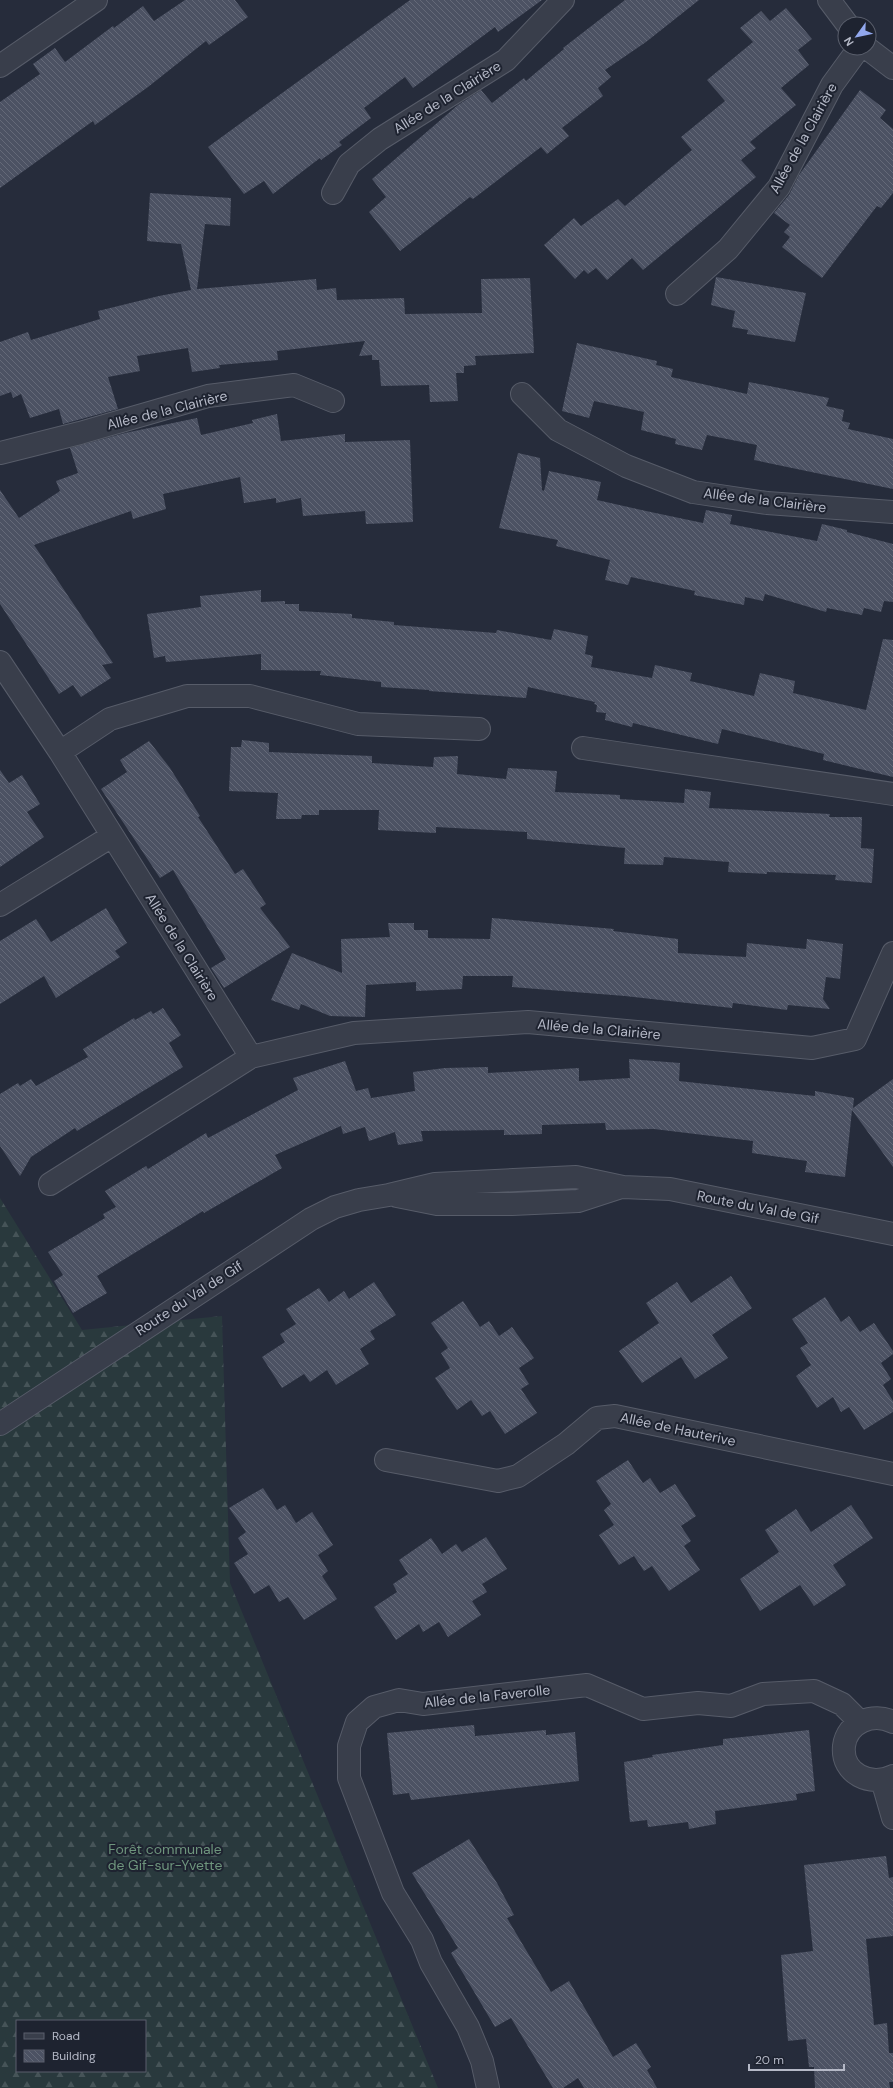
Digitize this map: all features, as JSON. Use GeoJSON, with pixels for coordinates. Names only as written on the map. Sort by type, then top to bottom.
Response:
{"type":"FeatureCollection","features":[{"type":"Feature","properties":{"kind":"street"},"geometry":{"type":"LineString","coordinates":[[0,66],[96,0]]}},
{"type":"Feature","properties":{"kind":"street","name":"Allée de la Clairière"},"geometry":{"type":"LineString","coordinates":[[333,194],[349,164],[380,139],[506,60],[563,0]]}},
{"type":"Feature","properties":{"kind":"street"},"geometry":{"type":"LineString","coordinates":[[829,0],[841,16]]}},
{"type":"Feature","properties":{"kind":"street","name":"Allée de la Clairière"},"geometry":{"type":"LineString","coordinates":[[677,294],[728,249],[779,187],[832,85],[853,56]]}},
{"type":"Feature","properties":{"kind":"street"},"geometry":{"type":"LineString","coordinates":[[877,56],[893,68]]}},
{"type":"Feature","properties":{"kind":"street","name":"Allée de la Clairière"},"geometry":{"type":"LineString","coordinates":[[0,453],[80,433],[208,396],[294,385],[333,401]]}},
{"type":"Feature","properties":{"kind":"street","name":"Allée de la Clairière"},"geometry":{"type":"LineString","coordinates":[[522,394],[558,430],[626,466],[693,492],[767,503],[893,512]]}},
{"type":"Feature","properties":{"kind":"street","name":"Allée de la Clairière"},"geometry":{"type":"LineString","coordinates":[[0,662],[60,752],[251,1058]]}},
{"type":"Feature","properties":{"kind":"street"},"geometry":{"type":"LineString","coordinates":[[60,752],[110,719],[187,696],[250,696],[358,724],[479,729]]}},
{"type":"Feature","properties":{"kind":"street"},"geometry":{"type":"LineString","coordinates":[[582,748],[893,794]]}},
{"type":"Feature","properties":{"kind":"street"},"geometry":{"type":"LineString","coordinates":[[0,905],[112,836]]}},
{"type":"Feature","properties":{"kind":"street","name":"Allée de la Clairière"},"geometry":{"type":"LineString","coordinates":[[50,1184],[251,1058],[354,1033],[528,1022],[812,1048],[855,1039],[893,953]]}},
{"type":"Feature","properties":{"kind":"street","name":"Route du Val de Gif"},"geometry":{"type":"LineString","coordinates":[[0,1424],[311,1219],[335,1208],[359,1200],[389,1195],[436,1204],[512,1204],[578,1201],[623,1187],[670,1189],[893,1234]]}},
{"type":"Feature","properties":{"kind":"street","name":"Allée de Hauterive"},"geometry":{"type":"LineString","coordinates":[[386,1460],[498,1481],[518,1476],[566,1444],[597,1418],[615,1416],[893,1474]]}},
{"type":"Feature","properties":{"kind":"street","name":"Allée de la Faverolle"},"geometry":{"type":"LineString","coordinates":[[488,2088],[482,2061],[468,2027],[431,1963],[422,1940],[393,1893],[349,1778],[349,1746],[358,1722],[374,1707],[399,1700],[423,1704],[587,1685],[643,1709],[698,1703],[731,1706],[763,1694],[814,1691],[842,1704],[860,1722]]}},
{"type":"Feature","properties":{"kind":"street"},"geometry":{"type":"LineString","coordinates":[[893,1722],[878,1717],[860,1722],[847,1736],[844,1746],[848,1765],[863,1778],[872,1781],[888,1778],[893,1818]]}},
{"type":"Feature","properties":{"kind":"green space","name":"Forêt communale de Gif-sur-Yvette"},"geometry":{"type":"Polygon","coordinates":[[[0,1198],[82,1330],[222,1316],[230,1583],[438,2088],[0,2088],[0,1198]]]}},
{"type":"Feature","properties":{"kind":"building"},"geometry":{"type":"Polygon","coordinates":[[[185,0],[235,0],[248,17],[209,45],[206,41],[148,87],[95,125],[93,121],[0,188],[0,102],[40,74],[33,64],[55,48],[65,62],[113,26],[114,28],[143,6],[154,21],[185,0]]]}},
{"type":"Feature","properties":{"kind":"building"},"geometry":{"type":"Polygon","coordinates":[[[410,0],[542,0],[498,32],[495,27],[413,88],[405,77],[364,108],[371,118],[339,142],[342,145],[321,160],[320,158],[273,194],[264,181],[244,194],[208,147],[410,0]]]}},
{"type":"Feature","properties":{"kind":"building"},"geometry":{"type":"Polygon","coordinates":[[[625,0],[699,0],[646,42],[605,70],[611,77],[598,88],[603,96],[562,128],[569,136],[547,154],[541,147],[473,199],[470,197],[400,251],[369,212],[386,197],[372,179],[458,105],[481,90],[492,103],[524,78],[526,81],[564,49],[563,48],[625,0]]]}},
{"type":"Feature","properties":{"kind":"building"},"geometry":{"type":"Polygon","coordinates":[[[786,8],[812,39],[798,50],[809,65],[781,88],[796,105],[750,142],[756,148],[741,160],[756,177],[643,270],[632,258],[607,280],[596,268],[588,274],[584,270],[575,279],[544,245],[574,218],[581,226],[618,199],[625,206],[692,150],[681,137],[725,101],[707,80],[753,42],[740,28],[761,11],[770,21],[786,8]]]}},
{"type":"Feature","properties":{"kind":"building"},"geometry":{"type":"Polygon","coordinates":[[[860,90],[886,110],[880,118],[893,129],[893,193],[881,208],[877,206],[822,278],[782,247],[790,237],[784,232],[790,225],[774,213],[789,195],[799,175],[860,90]]]}},
{"type":"Feature","properties":{"kind":"building"},"geometry":{"type":"Polygon","coordinates":[[[150,193],[231,198],[230,226],[205,224],[197,289],[316,279],[317,290],[336,288],[337,300],[404,298],[405,314],[482,313],[481,279],[530,278],[534,353],[475,356],[476,365],[464,366],[464,373],[456,373],[458,401],[430,402],[429,385],[381,386],[379,360],[372,360],[372,355],[359,356],[365,341],[277,351],[278,360],[219,365],[220,368],[192,372],[188,348],[137,356],[140,371],[108,377],[118,409],[63,424],[59,409],[30,418],[21,394],[13,398],[11,392],[0,396],[0,342],[28,332],[31,340],[100,319],[98,311],[191,290],[181,244],[147,241],[150,193]]]}},
{"type":"Feature","properties":{"kind":"building"},"geometry":{"type":"Polygon","coordinates":[[[716,277],[806,293],[795,342],[747,334],[748,330],[732,327],[735,311],[711,305],[716,277]]]}},
{"type":"Feature","properties":{"kind":"building"},"geometry":{"type":"Polygon","coordinates":[[[577,343],[657,361],[656,365],[673,369],[671,377],[747,394],[749,382],[829,398],[826,406],[844,410],[842,421],[850,423],[848,429],[893,439],[893,489],[754,460],[757,445],[707,435],[702,450],[675,444],[676,439],[641,430],[644,412],[594,401],[589,418],[562,411],[577,343]]]}},
{"type":"Feature","properties":{"kind":"building"},"geometry":{"type":"Polygon","coordinates":[[[277,414],[281,441],[345,434],[345,442],[410,440],[413,522],[366,524],[365,511],[303,516],[301,498],[276,503],[276,498],[244,503],[240,477],[163,494],[166,509],[133,519],[131,511],[34,545],[113,663],[102,665],[111,678],[81,697],[73,685],[59,694],[0,604],[0,490],[19,518],[60,491],[56,481],[78,473],[70,448],[125,433],[197,418],[201,435],[253,423],[252,420],[277,414]]]}},
{"type":"Feature","properties":{"kind":"building"},"geometry":{"type":"Polygon","coordinates":[[[518,453],[540,458],[542,490],[544,491],[549,471],[601,482],[597,500],[646,511],[703,523],[706,510],[732,515],[730,524],[817,541],[822,524],[893,544],[893,602],[884,601],[881,612],[864,608],[862,615],[827,608],[826,612],[765,594],[763,601],[745,597],[744,605],[694,595],[695,591],[631,577],[628,585],[605,580],[610,560],[556,546],[558,540],[499,528],[518,453]]]}},
{"type":"Feature","properties":{"kind":"building"},"geometry":{"type":"Polygon","coordinates":[[[261,590],[261,602],[285,601],[285,604],[299,604],[299,611],[352,614],[352,618],[394,622],[394,625],[496,633],[497,630],[551,640],[554,629],[588,636],[585,654],[593,656],[591,667],[652,678],[655,665],[692,673],[690,681],[754,696],[760,673],[795,681],[793,693],[866,710],[883,639],[893,640],[893,777],[823,760],[824,754],[722,729],[718,744],[633,723],[632,727],[605,720],[606,713],[596,712],[597,705],[594,704],[595,702],[528,687],[526,698],[381,687],[381,682],[320,675],[321,671],[261,670],[261,654],[166,662],[165,656],[154,658],[147,614],[201,607],[200,596],[261,590]]]}},
{"type":"Feature","properties":{"kind":"building"},"geometry":{"type":"Polygon","coordinates":[[[242,740],[269,743],[269,752],[372,756],[372,763],[433,767],[434,757],[458,756],[457,774],[506,779],[508,768],[557,771],[555,792],[620,795],[620,799],[684,803],[685,789],[711,792],[709,808],[830,814],[829,817],[862,817],[861,848],[874,849],[872,883],[835,880],[836,875],[728,872],[729,862],[664,857],[663,865],[624,864],[625,848],[527,839],[527,832],[436,827],[436,833],[378,830],[379,810],[319,810],[319,815],[302,815],[301,819],[276,819],[278,793],[229,791],[231,747],[241,747],[242,740]]]}},
{"type":"Feature","properties":{"kind":"building"},"geometry":{"type":"Polygon","coordinates":[[[149,741],[170,768],[200,816],[198,817],[235,874],[243,869],[266,904],[260,908],[290,947],[224,988],[211,968],[226,959],[173,870],[160,878],[101,789],[127,772],[120,760],[149,741]]]}},
{"type":"Feature","properties":{"kind":"building"},"geometry":{"type":"Polygon","coordinates":[[[0,770],[9,783],[22,775],[40,804],[27,812],[44,837],[0,867],[0,770]]]}},
{"type":"Feature","properties":{"kind":"building"},"geometry":{"type":"Polygon","coordinates":[[[106,908],[127,943],[115,951],[120,957],[56,998],[44,976],[0,1004],[0,941],[36,919],[51,942],[106,908]]]}},
{"type":"Feature","properties":{"kind":"building"},"geometry":{"type":"Polygon","coordinates":[[[492,918],[614,929],[613,931],[678,939],[678,953],[746,957],[747,943],[806,949],[807,939],[843,944],[840,979],[826,977],[823,999],[830,1009],[788,1005],[787,1010],[733,1003],[732,1008],[625,996],[512,987],[513,976],[463,976],[462,989],[416,991],[416,982],[366,985],[365,1017],[330,1016],[301,1004],[299,1010],[271,1000],[292,953],[342,973],[341,939],[390,937],[388,923],[414,923],[414,930],[428,930],[428,938],[490,939],[492,918]]]}},
{"type":"Feature","properties":{"kind":"building"},"geometry":{"type":"Polygon","coordinates":[[[163,1008],[181,1035],[169,1043],[183,1067],[77,1131],[75,1128],[31,1157],[20,1176],[0,1146],[0,1094],[18,1083],[20,1086],[31,1079],[36,1086],[88,1057],[83,1049],[134,1018],[135,1020],[151,1011],[153,1014],[163,1008]]]}},
{"type":"Feature","properties":{"kind":"building"},"geometry":{"type":"Polygon","coordinates":[[[629,1059],[680,1063],[679,1081],[815,1096],[815,1091],[854,1098],[853,1108],[893,1079],[893,1167],[852,1110],[845,1177],[805,1172],[807,1161],[752,1153],[753,1141],[654,1129],[606,1130],[605,1123],[542,1125],[542,1134],[504,1135],[504,1130],[421,1131],[423,1141],[398,1145],[395,1132],[369,1141],[365,1127],[343,1134],[341,1126],[275,1155],[282,1168],[204,1213],[203,1211],[97,1276],[107,1293],[73,1313],[54,1281],[63,1275],[48,1252],[105,1218],[103,1214],[116,1207],[105,1191],[146,1166],[148,1169],[206,1133],[208,1138],[298,1090],[293,1078],[345,1061],[356,1091],[368,1088],[371,1098],[415,1091],[413,1072],[445,1068],[488,1067],[488,1073],[579,1068],[579,1081],[630,1078],[629,1059]]]}},
{"type":"Feature","properties":{"kind":"building"},"geometry":{"type":"Polygon","coordinates":[[[731,1276],[752,1308],[712,1335],[728,1358],[695,1379],[681,1357],[642,1383],[619,1351],[659,1323],[646,1303],[677,1282],[691,1303],[731,1276]]]}},
{"type":"Feature","properties":{"kind":"building"},"geometry":{"type":"Polygon","coordinates":[[[374,1282],[396,1315],[370,1331],[375,1339],[360,1349],[369,1364],[336,1385],[327,1370],[310,1382],[304,1374],[282,1388],[262,1357],[285,1342],[280,1334],[296,1324],[286,1309],[319,1288],[329,1302],[344,1291],[349,1299],[374,1282]]]}},
{"type":"Feature","properties":{"kind":"building"},"geometry":{"type":"Polygon","coordinates":[[[825,1297],[841,1322],[849,1316],[860,1332],[874,1323],[893,1351],[893,1354],[881,1363],[891,1379],[883,1385],[893,1401],[893,1412],[864,1430],[849,1407],[841,1412],[833,1397],[817,1408],[796,1376],[811,1365],[800,1348],[808,1343],[792,1319],[825,1297]]]}},
{"type":"Feature","properties":{"kind":"building"},"geometry":{"type":"Polygon","coordinates":[[[463,1301],[480,1327],[489,1321],[499,1336],[512,1327],[534,1358],[519,1368],[529,1384],[521,1389],[537,1413],[505,1434],[490,1411],[482,1416],[471,1400],[457,1410],[435,1378],[450,1368],[441,1353],[448,1348],[431,1323],[463,1301]]]}},
{"type":"Feature","properties":{"kind":"building"},"geometry":{"type":"Polygon","coordinates":[[[628,1460],[643,1483],[650,1478],[660,1493],[675,1484],[696,1516],[681,1526],[691,1541],[684,1546],[700,1570],[669,1591],[652,1566],[644,1571],[634,1556],[619,1565],[599,1535],[614,1525],[604,1510],[611,1504],[596,1481],[628,1460]]]}},
{"type":"Feature","properties":{"kind":"building"},"geometry":{"type":"Polygon","coordinates":[[[263,1488],[277,1510],[285,1505],[296,1523],[312,1512],[333,1545],[318,1555],[328,1571],[322,1576],[337,1599],[304,1620],[288,1597],[279,1602],[269,1585],[254,1594],[234,1563],[248,1554],[238,1538],[246,1532],[229,1508],[263,1488]]]}},
{"type":"Feature","properties":{"kind":"building"},"geometry":{"type":"Polygon","coordinates":[[[851,1505],[873,1538],[833,1565],[846,1585],[814,1606],[800,1585],[760,1611],[740,1579],[779,1552],[765,1530],[796,1509],[811,1532],[851,1505]]]}},
{"type":"Feature","properties":{"kind":"building"},"geometry":{"type":"Polygon","coordinates":[[[486,1537],[507,1569],[482,1584],[487,1592],[472,1601],[481,1615],[448,1637],[439,1622],[423,1632],[419,1624],[396,1640],[374,1607],[397,1592],[393,1584],[408,1574],[399,1560],[431,1538],[442,1554],[456,1544],[462,1552],[486,1537]]]}},
{"type":"Feature","properties":{"kind":"building"},"geometry":{"type":"Polygon","coordinates":[[[474,1725],[475,1736],[546,1730],[546,1735],[575,1732],[579,1781],[411,1800],[409,1793],[393,1795],[387,1733],[474,1725]]]}},
{"type":"Feature","properties":{"kind":"building"},"geometry":{"type":"Polygon","coordinates":[[[809,1730],[815,1791],[796,1794],[797,1800],[715,1811],[716,1824],[689,1829],[688,1822],[648,1827],[647,1820],[630,1822],[624,1762],[653,1757],[652,1755],[723,1745],[723,1739],[809,1730]]]}},
{"type":"Feature","properties":{"kind":"building"},"geometry":{"type":"Polygon","coordinates":[[[469,1839],[497,1883],[514,1915],[507,1918],[551,1992],[569,1981],[613,2057],[636,2043],[651,2067],[647,2070],[657,2088],[584,2088],[578,2078],[563,2088],[553,2088],[511,2018],[495,2027],[451,1953],[458,1948],[412,1873],[469,1839]]]}},
{"type":"Feature","properties":{"kind":"building"},"geometry":{"type":"Polygon","coordinates":[[[886,1856],[889,1878],[893,1877],[893,1936],[866,1939],[874,2025],[887,2023],[889,2053],[893,2053],[893,2082],[889,2082],[890,2088],[815,2088],[814,2067],[809,2067],[806,2039],[788,2041],[781,1955],[813,1951],[804,1865],[886,1856]]]}}]}
